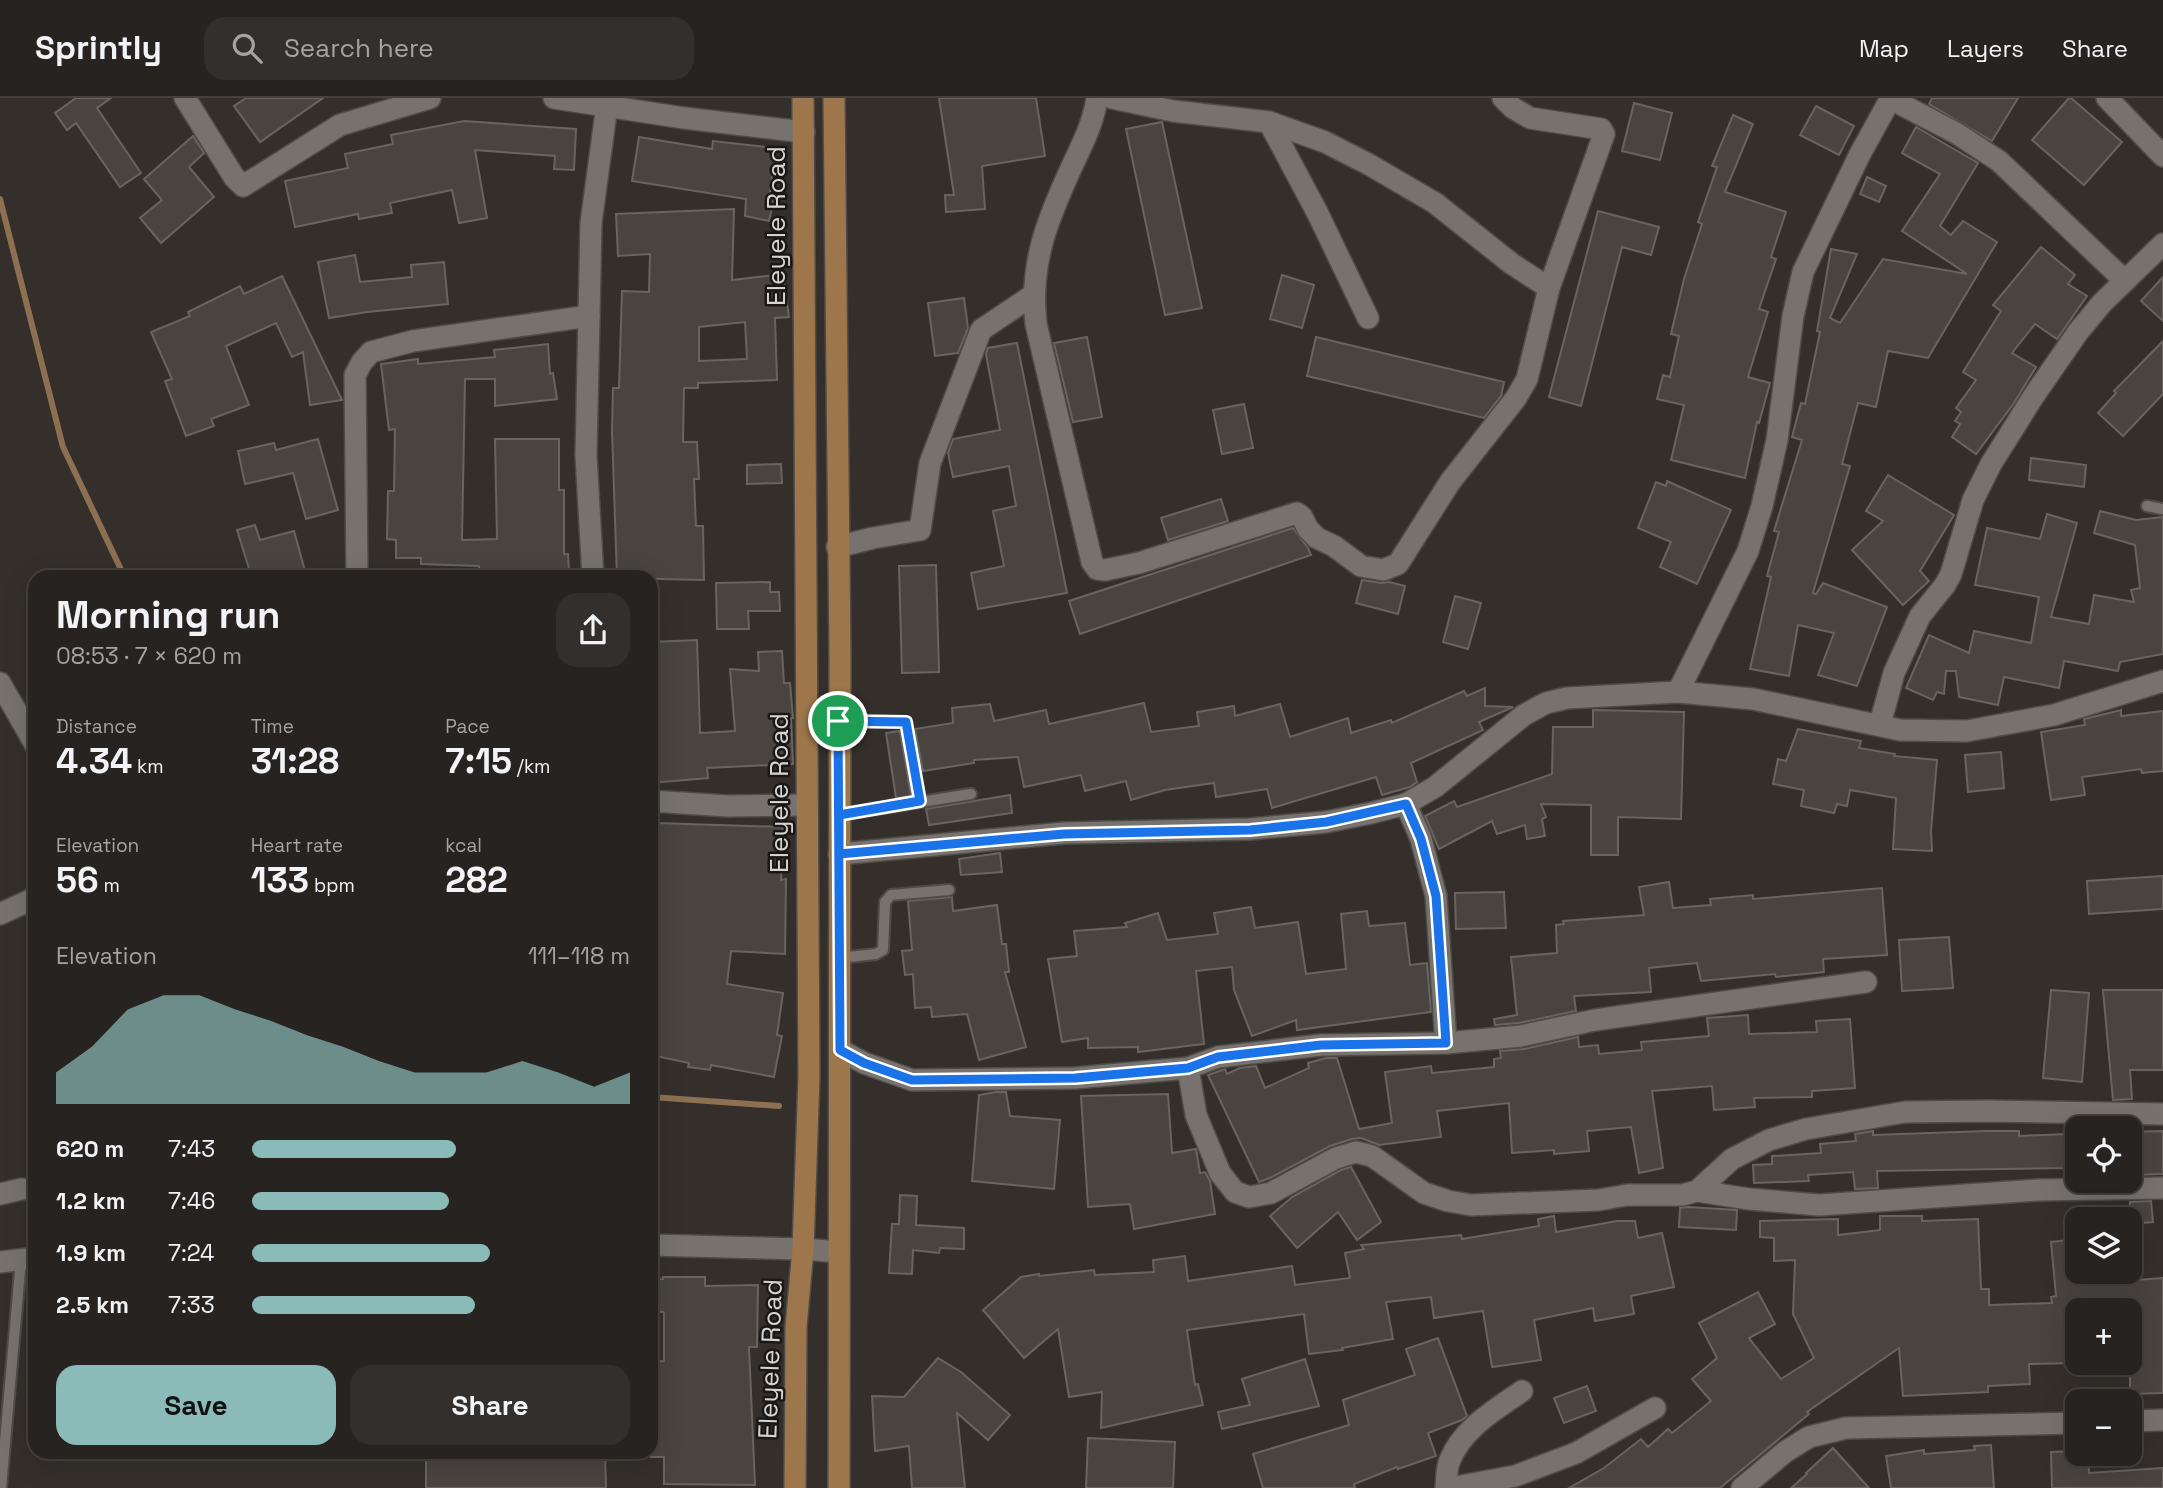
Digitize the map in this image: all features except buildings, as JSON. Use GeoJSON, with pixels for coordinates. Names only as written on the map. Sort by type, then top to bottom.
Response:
{"type":"FeatureCollection","features":[{"type":"Feature","properties":{"kind":"main road","name":"Eleyele Road"},"geometry":{"type":"LineString","coordinates":[[795,1488],[796,1327],[803,1248],[809,1076],[803,98]]}},
{"type":"Feature","properties":{"kind":"main road"},"geometry":{"type":"LineString","coordinates":[[834,98],[841,1076],[839,1488]]}},
{"type":"Feature","properties":{"kind":"street"},"geometry":{"type":"LineString","coordinates":[[185,98],[234,177],[243,186],[340,125],[430,98]]}},
{"type":"Feature","properties":{"kind":"street"},"geometry":{"type":"LineString","coordinates":[[554,98],[607,104],[684,118],[804,132]]}},
{"type":"Feature","properties":{"kind":"street"},"geometry":{"type":"LineString","coordinates":[[1097,98],[1084,140],[1048,221],[1033,295],[1036,324],[1092,562],[1097,569],[1105,570],[1139,563],[1297,513],[1317,538],[1334,546],[1361,566],[1382,570],[1398,564],[1450,482],[1527,380],[1549,288],[1604,131],[1583,125],[1531,118],[1513,108],[1503,98]]}},
{"type":"Feature","properties":{"kind":"street"},"geometry":{"type":"LineString","coordinates":[[1112,98],[1172,105],[1269,122],[1325,142],[1435,203],[1512,264],[1549,288]]}},
{"type":"Feature","properties":{"kind":"street"},"geometry":{"type":"LineString","coordinates":[[1678,692],[1748,551],[1762,506],[1777,440],[1793,316],[1803,272],[1844,186],[1891,98],[1956,133],[1998,162],[2125,281]]}},
{"type":"Feature","properties":{"kind":"street"},"geometry":{"type":"LineString","coordinates":[[2107,98],[2163,156]]}},
{"type":"Feature","properties":{"kind":"street"},"geometry":{"type":"LineString","coordinates":[[593,570],[586,455],[591,223],[607,104]]}},
{"type":"Feature","properties":{"kind":"street"},"geometry":{"type":"LineString","coordinates":[[1269,122],[1368,318]]}},
{"type":"Feature","properties":{"kind":"street"},"geometry":{"type":"LineString","coordinates":[[1880,724],[1894,673],[1920,616],[1951,574],[1973,500],[1991,464],[2078,331],[2102,303],[2163,244]]}},
{"type":"Feature","properties":{"kind":"street"},"geometry":{"type":"LineString","coordinates":[[837,547],[919,530],[930,463],[981,330],[1033,295]]}},
{"type":"Feature","properties":{"kind":"street"},"geometry":{"type":"LineString","coordinates":[[357,570],[355,375],[371,352],[413,341],[589,316]]}},
{"type":"Feature","properties":{"kind":"street"},"geometry":{"type":"LineString","coordinates":[[839,854],[1064,834],[1250,830],[1326,822],[1406,804],[1435,787],[1489,741],[1546,703],[1567,698],[1678,692],[1753,699],[1900,730],[1967,731],[2054,715],[2163,681]]}},
{"type":"Feature","properties":{"kind":"street"},"geometry":{"type":"LineString","coordinates":[[0,683],[28,732]]}},
{"type":"Feature","properties":{"kind":"street"},"geometry":{"type":"LineString","coordinates":[[658,802],[728,806],[806,805]]}},
{"type":"Feature","properties":{"kind":"street"},"geometry":{"type":"LineString","coordinates":[[1406,804],[1421,839],[1436,896],[1446,1043]]}},
{"type":"Feature","properties":{"kind":"street"},"geometry":{"type":"LineString","coordinates":[[0,914],[28,901]]}},
{"type":"Feature","properties":{"kind":"street"},"geometry":{"type":"LineString","coordinates":[[840,1050],[864,1063],[912,1080],[1075,1078],[1188,1068],[1218,1057],[1321,1045],[1446,1043],[1521,1036],[1595,1020],[1866,982]]}},
{"type":"Feature","properties":{"kind":"street"},"geometry":{"type":"LineString","coordinates":[[1188,1068],[1196,1115],[1220,1173],[1236,1192],[1249,1198],[1270,1194],[1336,1158],[1356,1152],[1372,1156],[1424,1193],[1471,1205],[1599,1200],[1627,1195],[1682,1195],[1697,1191],[1819,1205],[2038,1191],[2163,1188]]}},
{"type":"Feature","properties":{"kind":"street"},"geometry":{"type":"LineString","coordinates":[[1697,1191],[1732,1159],[1769,1140],[1806,1129],[1905,1112],[2163,1114]]}},
{"type":"Feature","properties":{"kind":"street"},"geometry":{"type":"LineString","coordinates":[[0,1194],[22,1189]]}},
{"type":"Feature","properties":{"kind":"street"},"geometry":{"type":"LineString","coordinates":[[658,1245],[803,1248],[839,1252]]}},
{"type":"Feature","properties":{"kind":"street"},"geometry":{"type":"LineString","coordinates":[[1521,1391],[1480,1420],[1464,1439],[1449,1461],[1448,1488],[1515,1476],[1576,1453],[1655,1408]]}},
{"type":"Feature","properties":{"kind":"street"},"geometry":{"type":"LineString","coordinates":[[2142,1421],[2163,1420]]}},
{"type":"Feature","properties":{"kind":"street"},"geometry":{"type":"LineString","coordinates":[[1742,1488],[1785,1452],[1809,1437],[1846,1428],[2065,1423]]}},
{"type":"Feature","properties":{"kind":"lane"},"geometry":{"type":"LineString","coordinates":[[2147,506],[2163,509]]}},
{"type":"Feature","properties":{"kind":"lane"},"geometry":{"type":"LineString","coordinates":[[838,721],[906,722],[920,801]]}},
{"type":"Feature","properties":{"kind":"lane"},"geometry":{"type":"LineString","coordinates":[[839,815],[971,794]]}},
{"type":"Feature","properties":{"kind":"lane"},"geometry":{"type":"LineString","coordinates":[[839,958],[876,954],[883,950],[885,902],[891,895],[949,890]]}},
{"type":"Feature","properties":{"kind":"lane"},"geometry":{"type":"LineString","coordinates":[[1,1488],[19,1259]]}},
{"type":"Feature","properties":{"kind":"waterway"},"geometry":{"type":"LineString","coordinates":[[0,199],[63,447],[121,570]]}},
{"type":"Feature","properties":{"kind":"waterway"},"geometry":{"type":"LineString","coordinates":[[658,1097],[779,1106]]}},
{"type":"Feature","properties":{"kind":"route"},"geometry":{"type":"LineString","coordinates":[[838,721],[906,722],[920,801],[839,815],[839,854],[1064,834],[1250,830],[1326,822],[1406,804],[1421,839],[1436,896],[1446,1043],[1321,1045],[1218,1057],[1188,1068],[1075,1078],[912,1080],[864,1063],[840,1050],[838,721]]}}]}
